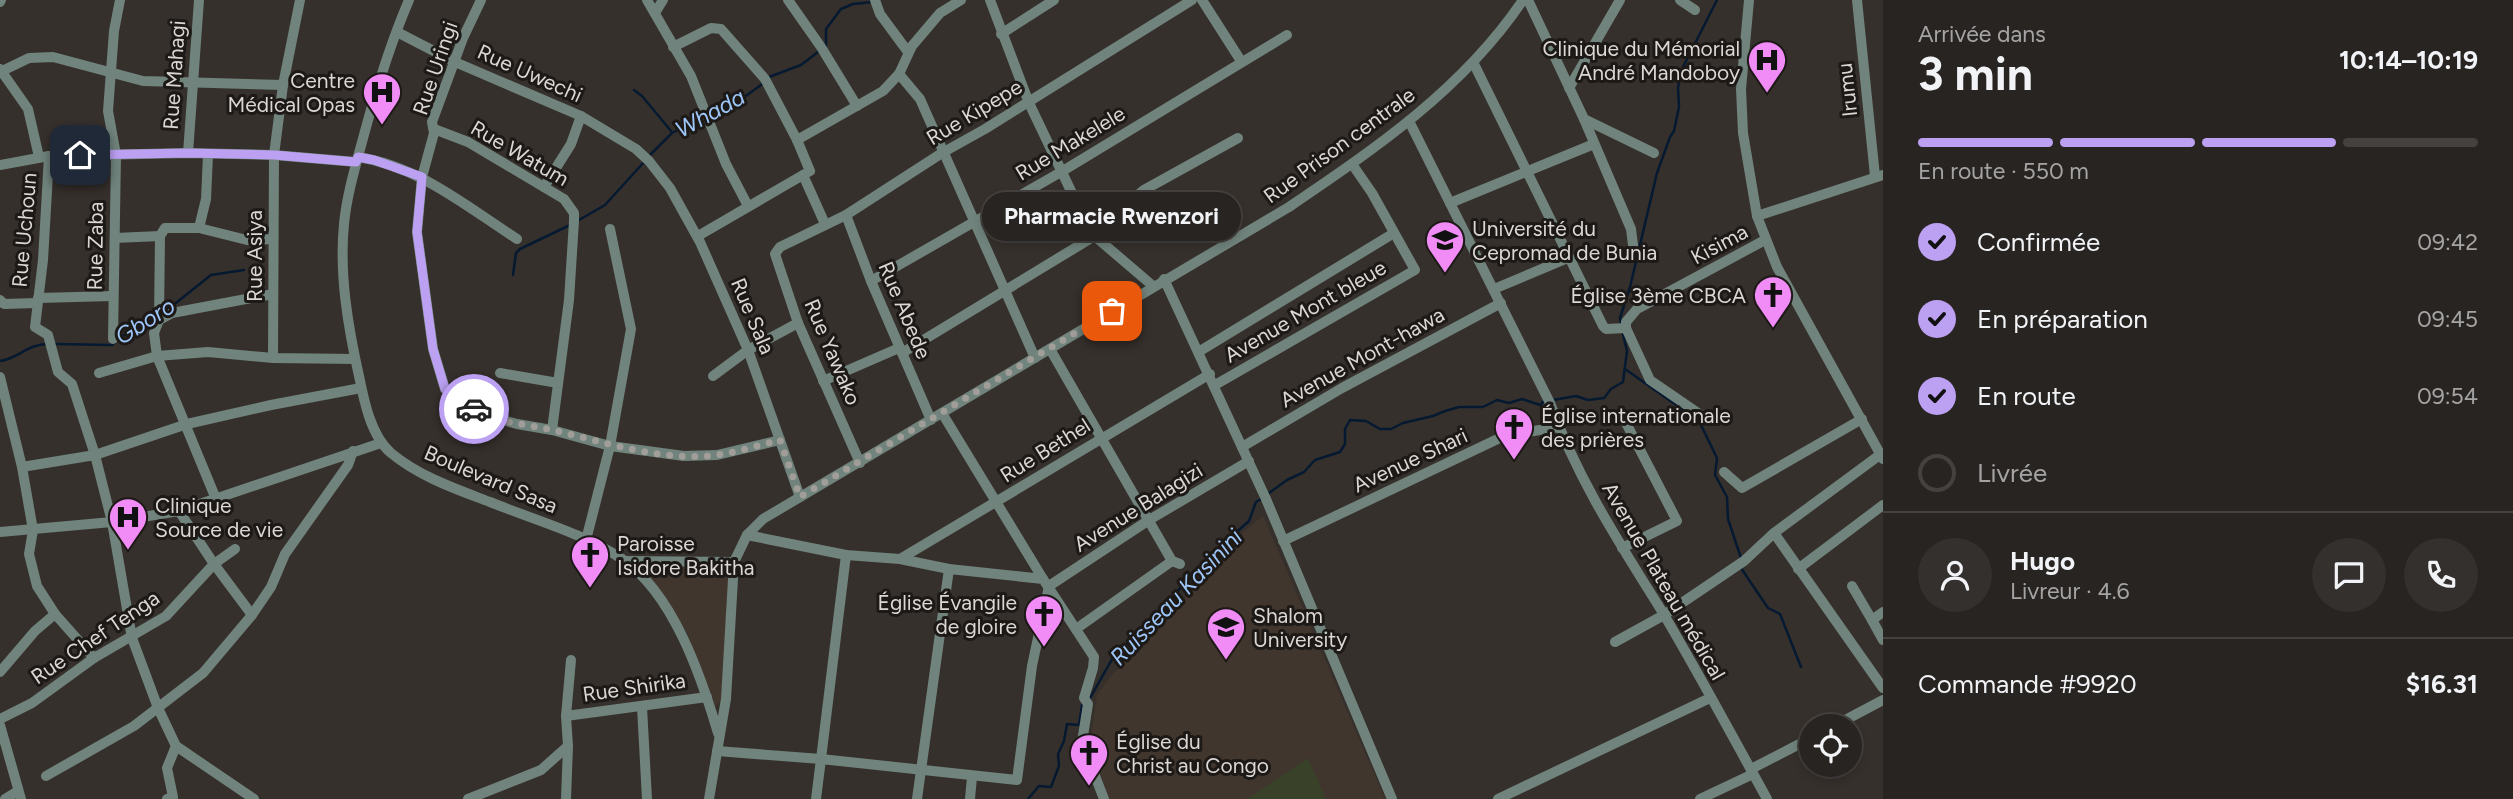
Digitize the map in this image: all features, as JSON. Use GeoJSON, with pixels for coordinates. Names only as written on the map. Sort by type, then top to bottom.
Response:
{"type":"FeatureCollection","features":[{"type":"Feature","properties":{"kind":"street","name":"Rue Zaba"},"geometry":{"type":"LineString","coordinates":[[113,339],[116,155],[107,111],[114,31],[120,0]]}},
{"type":"Feature","properties":{"kind":"street","name":"Rue Mahagi"},"geometry":{"type":"LineString","coordinates":[[188,153],[199,0]]}},
{"type":"Feature","properties":{"kind":"street","name":"Rue Asiya"},"geometry":{"type":"LineString","coordinates":[[273,358],[274,155],[300,0]]}},
{"type":"Feature","properties":{"kind":"street"},"geometry":{"type":"LineString","coordinates":[[0,532],[112,522],[180,511],[381,443],[375,432],[355,359],[344,293],[344,224],[357,159],[378,83],[409,0]]}},
{"type":"Feature","properties":{"kind":"street","name":"Rue Uringi"},"geometry":{"type":"LineString","coordinates":[[481,0],[463,38],[432,122],[434,129],[422,177],[417,232],[433,349],[445,389],[453,397],[485,415],[610,446],[684,456],[718,455],[780,440]]}},
{"type":"Feature","properties":{"kind":"street"},"geometry":{"type":"LineString","coordinates":[[647,0],[691,76],[726,164],[748,206]]}},
{"type":"Feature","properties":{"kind":"street"},"geometry":{"type":"LineString","coordinates":[[655,13],[663,0]]}},
{"type":"Feature","properties":{"kind":"street"},"geometry":{"type":"LineString","coordinates":[[788,0],[857,106]]}},
{"type":"Feature","properties":{"kind":"street"},"geometry":{"type":"LineString","coordinates":[[797,140],[883,91],[899,74],[908,52],[940,13],[961,0]]}},
{"type":"Feature","properties":{"kind":"street"},"geometry":{"type":"LineString","coordinates":[[990,0],[1029,103],[1092,235],[1153,286]]}},
{"type":"Feature","properties":{"kind":"street"},"geometry":{"type":"LineString","coordinates":[[1001,34],[1054,0]]}},
{"type":"Feature","properties":{"kind":"street"},"geometry":{"type":"LineString","coordinates":[[1202,0],[1241,61]]}},
{"type":"Feature","properties":{"kind":"street"},"geometry":{"type":"LineString","coordinates":[[1525,0],[1584,119],[1631,229],[1634,253]]}},
{"type":"Feature","properties":{"kind":"street","name":"Rue Prison centrale"},"geometry":{"type":"LineString","coordinates":[[734,562],[747,535],[764,519],[1289,207],[1352,164],[1409,121],[1474,64],[1525,0]]}},
{"type":"Feature","properties":{"kind":"street"},"geometry":{"type":"LineString","coordinates":[[1569,88],[1620,0]]}},
{"type":"Feature","properties":{"kind":"street"},"geometry":{"type":"LineString","coordinates":[[1680,0],[1695,10]]}},
{"type":"Feature","properties":{"kind":"street"},"geometry":{"type":"LineString","coordinates":[[1615,642],[1664,615],[1740,563],[1774,533],[1882,456],[1777,267],[1757,216],[1743,133],[1741,89],[1749,0]]}},
{"type":"Feature","properties":{"kind":"street","name":"Irumu"},"geometry":{"type":"LineString","coordinates":[[1857,0],[1879,175]]}},
{"type":"Feature","properties":{"kind":"street","name":"Rue Kipepe"},"geometry":{"type":"LineString","coordinates":[[775,254],[780,247],[846,215],[1190,1]]}},
{"type":"Feature","properties":{"kind":"street"},"geometry":{"type":"LineString","coordinates":[[876,2],[880,14],[908,52]]}},
{"type":"Feature","properties":{"kind":"street"},"geometry":{"type":"LineString","coordinates":[[673,47],[711,28],[721,29],[765,81],[797,140],[810,171],[698,236]]}},
{"type":"Feature","properties":{"kind":"street","name":"Rue Uwechi"},"geometry":{"type":"LineString","coordinates":[[397,32],[455,62],[581,116],[636,149],[646,159]]}},
{"type":"Feature","properties":{"kind":"street","name":"Rue Makelele"},"geometry":{"type":"LineString","coordinates":[[871,281],[1061,172],[1287,35]]}},
{"type":"Feature","properties":{"kind":"street"},"geometry":{"type":"LineString","coordinates":[[1,70],[29,58],[53,57],[144,80],[284,85]]}},
{"type":"Feature","properties":{"kind":"street"},"geometry":{"type":"LineString","coordinates":[[1474,64],[1603,326],[1606,329],[1623,329],[1650,380],[1701,415]]}},
{"type":"Feature","properties":{"kind":"street","name":"Rue Uchoun"},"geometry":{"type":"LineString","coordinates":[[1,70],[28,109],[44,156],[43,260],[35,327],[48,335],[58,372],[72,384],[94,455]]}},
{"type":"Feature","properties":{"kind":"street"},"geometry":{"type":"LineString","coordinates":[[899,74],[920,99],[1035,358]]}},
{"type":"Feature","properties":{"kind":"street"},"geometry":{"type":"LineString","coordinates":[[544,187],[571,144],[581,116]]}},
{"type":"Feature","properties":{"kind":"street"},"geometry":{"type":"LineString","coordinates":[[1584,119],[1654,153]]}},
{"type":"Feature","properties":{"kind":"street","name":"Avenue Plateau médical"},"geometry":{"type":"LineString","coordinates":[[1409,121],[1550,402],[1558,426],[1598,510],[1664,615],[1710,698],[1723,716],[1767,799]]}},
{"type":"Feature","properties":{"kind":"street","name":"Rue Watum"},"geometry":{"type":"LineString","coordinates":[[434,129],[468,142],[544,187],[564,199],[574,213],[569,300],[558,383]]}},
{"type":"Feature","properties":{"kind":"street"},"geometry":{"type":"LineString","coordinates":[[823,381],[901,350],[1006,291],[1092,235],[1144,190],[1238,138]]}},
{"type":"Feature","properties":{"kind":"street"},"geometry":{"type":"LineString","coordinates":[[1450,204],[1594,144]]}},
{"type":"Feature","properties":{"kind":"street"},"geometry":{"type":"LineString","coordinates":[[0,165],[44,156],[188,153],[374,160],[422,177],[517,239]]}},
{"type":"Feature","properties":{"kind":"street"},"geometry":{"type":"LineString","coordinates":[[199,228],[206,199],[208,155]]}},
{"type":"Feature","properties":{"kind":"street","name":"Rue Sala"},"geometry":{"type":"LineString","coordinates":[[646,159],[670,188],[698,236],[748,350],[800,497]]}},
{"type":"Feature","properties":{"kind":"street"},"geometry":{"type":"LineString","coordinates":[[1200,351],[1394,233],[1352,164]]}},
{"type":"Feature","properties":{"kind":"street"},"geometry":{"type":"LineString","coordinates":[[1757,216],[1879,175]]}},
{"type":"Feature","properties":{"kind":"street"},"geometry":{"type":"LineString","coordinates":[[803,176],[825,224]]}},
{"type":"Feature","properties":{"kind":"street","name":"Rue Abede"},"geometry":{"type":"LineString","coordinates":[[846,215],[930,420]]}},
{"type":"Feature","properties":{"kind":"street"},"geometry":{"type":"LineString","coordinates":[[216,499],[157,356],[154,333],[159,320],[160,236],[165,228],[199,228],[247,240],[273,239]]}},
{"type":"Feature","properties":{"kind":"street"},"geometry":{"type":"LineString","coordinates":[[586,540],[610,446],[631,329],[610,229]]}},
{"type":"Feature","properties":{"kind":"street","name":"Avenue Mont bleue"},"geometry":{"type":"LineString","coordinates":[[1215,385],[1415,270],[1394,233]]}},
{"type":"Feature","properties":{"kind":"street"},"geometry":{"type":"LineString","coordinates":[[115,238],[160,236]]}},
{"type":"Feature","properties":{"kind":"street","name":"Kisima"},"geometry":{"type":"LineString","coordinates":[[1623,329],[1637,310],[1765,240]]}},
{"type":"Feature","properties":{"kind":"street","name":"Rue Yawako"},"geometry":{"type":"LineString","coordinates":[[775,254],[798,323],[859,463]]}},
{"type":"Feature","properties":{"kind":"street"},"geometry":{"type":"LineString","coordinates":[[1493,289],[1568,257]]}},
{"type":"Feature","properties":{"kind":"street"},"geometry":{"type":"LineString","coordinates":[[1164,279],[1200,351],[1249,461],[1392,799]]}},
{"type":"Feature","properties":{"kind":"street"},"geometry":{"type":"LineString","coordinates":[[159,320],[172,313],[273,294]]}},
{"type":"Feature","properties":{"kind":"street"},"geometry":{"type":"LineString","coordinates":[[0,300],[4,304],[113,296]]}},
{"type":"Feature","properties":{"kind":"street","name":"Avenue Mont-hawa"},"geometry":{"type":"LineString","coordinates":[[1242,447],[1342,388],[1501,303]]}},
{"type":"Feature","properties":{"kind":"street"},"geometry":{"type":"LineString","coordinates":[[713,376],[748,350],[798,323]]}},
{"type":"Feature","properties":{"kind":"street"},"geometry":{"type":"LineString","coordinates":[[1050,349],[1176,563],[1076,629]]}},
{"type":"Feature","properties":{"kind":"street"},"geometry":{"type":"LineString","coordinates":[[99,373],[157,356],[208,352],[273,358],[355,359]]}},
{"type":"Feature","properties":{"kind":"street"},"geometry":{"type":"LineString","coordinates":[[499,373],[558,383],[552,430]]}},
{"type":"Feature","properties":{"kind":"street","name":"Rue Bethel"},"geometry":{"type":"LineString","coordinates":[[900,559],[1210,374]]}},
{"type":"Feature","properties":{"kind":"street"},"geometry":{"type":"LineString","coordinates":[[0,377],[22,467],[33,530],[29,554],[37,586],[55,614],[94,658]]}},
{"type":"Feature","properties":{"kind":"street"},"geometry":{"type":"LineString","coordinates":[[22,467],[94,455],[187,424],[362,388]]}},
{"type":"Feature","properties":{"kind":"street"},"geometry":{"type":"LineString","coordinates":[[942,413],[1094,657],[1082,742],[1104,799]]}},
{"type":"Feature","properties":{"kind":"street"},"geometry":{"type":"LineString","coordinates":[[1724,472],[1742,488],[1862,419]]}},
{"type":"Feature","properties":{"kind":"street"},"geometry":{"type":"LineString","coordinates":[[1622,548],[1677,521],[1625,421]]}},
{"type":"Feature","properties":{"kind":"street","name":"Avenue Shari"},"geometry":{"type":"LineString","coordinates":[[1283,541],[1504,436],[1558,426]]}},
{"type":"Feature","properties":{"kind":"street","name":"Boulevard Sasa"},"geometry":{"type":"LineString","coordinates":[[381,443],[424,476],[586,540],[624,561],[647,584],[671,616],[691,653],[719,735]]}},
{"type":"Feature","properties":{"kind":"street"},"geometry":{"type":"LineString","coordinates":[[46,776],[134,726],[203,673],[252,615],[271,587],[285,554],[348,465],[353,451]]}},
{"type":"Feature","properties":{"kind":"street"},"geometry":{"type":"LineString","coordinates":[[94,455],[112,522],[132,638],[158,708],[176,746],[254,799]]}},
{"type":"Feature","properties":{"kind":"street","name":"Avenue Balagizi"},"geometry":{"type":"LineString","coordinates":[[1046,582],[1249,461]]}},
{"type":"Feature","properties":{"kind":"street"},"geometry":{"type":"LineString","coordinates":[[1798,569],[1883,505]]}},
{"type":"Feature","properties":{"kind":"street"},"geometry":{"type":"LineString","coordinates":[[180,511],[214,564],[252,615]]}},
{"type":"Feature","properties":{"kind":"street"},"geometry":{"type":"LineString","coordinates":[[1774,533],[1883,688]]}},
{"type":"Feature","properties":{"kind":"street"},"geometry":{"type":"LineString","coordinates":[[747,535],[846,555],[900,559],[949,569],[1046,582]]}},
{"type":"Feature","properties":{"kind":"street","name":"Rue Chef Tenga"},"geometry":{"type":"LineString","coordinates":[[0,719],[32,703],[94,658],[166,616],[214,564],[235,549]]}},
{"type":"Feature","properties":{"kind":"street"},"geometry":{"type":"LineString","coordinates":[[816,799],[846,555]]}},
{"type":"Feature","properties":{"kind":"street","name":"Boulevard Sasa"},"geometry":{"type":"LineString","coordinates":[[624,561],[734,562]]}},
{"type":"Feature","properties":{"kind":"street"},"geometry":{"type":"LineString","coordinates":[[709,799],[726,699],[734,562]]}},
{"type":"Feature","properties":{"kind":"street"},"geometry":{"type":"LineString","coordinates":[[917,799],[949,569]]}},
{"type":"Feature","properties":{"kind":"street"},"geometry":{"type":"LineString","coordinates":[[717,751],[1017,780],[1046,582]]}},
{"type":"Feature","properties":{"kind":"street"},"geometry":{"type":"LineString","coordinates":[[1852,586],[1883,640]]}},
{"type":"Feature","properties":{"kind":"street"},"geometry":{"type":"LineString","coordinates":[[1872,620],[1883,612]]}},
{"type":"Feature","properties":{"kind":"street"},"geometry":{"type":"LineString","coordinates":[[0,672],[35,631],[55,614]]}},
{"type":"Feature","properties":{"kind":"street"},"geometry":{"type":"LineString","coordinates":[[566,799],[566,716],[571,660]]}},
{"type":"Feature","properties":{"kind":"street","name":"Rue Shirika"},"geometry":{"type":"LineString","coordinates":[[566,716],[707,697]]}},
{"type":"Feature","properties":{"kind":"street"},"geometry":{"type":"LineString","coordinates":[[1498,799],[1710,698]]}},
{"type":"Feature","properties":{"kind":"street"},"geometry":{"type":"LineString","coordinates":[[1857,714],[1883,700]]}},
{"type":"Feature","properties":{"kind":"street"},"geometry":{"type":"LineString","coordinates":[[642,707],[647,799]]}},
{"type":"Feature","properties":{"kind":"street"},"geometry":{"type":"LineString","coordinates":[[0,725],[20,795],[5,799]]}},
{"type":"Feature","properties":{"kind":"street"},"geometry":{"type":"LineString","coordinates":[[1700,799],[1799,745]]}},
{"type":"Feature","properties":{"kind":"street"},"geometry":{"type":"LineString","coordinates":[[167,799],[173,797],[166,768],[176,746]]}},
{"type":"Feature","properties":{"kind":"street"},"geometry":{"type":"LineString","coordinates":[[468,799],[541,770],[568,746]]}},
{"type":"Feature","properties":{"kind":"street"},"geometry":{"type":"LineString","coordinates":[[970,799],[972,777]]}},
{"type":"Feature","properties":{"kind":"shaded area","name":"Shalom University"},"geometry":{"type":"Polygon","coordinates":[[[1263,516],[1385,799],[1109,799],[1090,742],[1097,695],[1111,676],[1165,622],[1236,538],[1263,516]]]}},
{"type":"Feature","properties":{"kind":"shaded area"},"geometry":{"type":"Polygon","coordinates":[[[640,564],[731,567],[724,699],[715,706],[687,633],[650,583],[640,564]]]}},
{"type":"Feature","properties":{"kind":"green space"},"geometry":{"type":"Polygon","coordinates":[[[1308,758],[1326,799],[1247,799],[1308,758]]]}},
{"type":"Feature","properties":{"kind":"waterway","name":"Ruisseau Kasinini"},"geometry":{"type":"LineString","coordinates":[[1621,324],[1620,318],[1657,173],[1674,131],[1679,107],[1681,71],[1717,0]]}},
{"type":"Feature","properties":{"kind":"waterway","name":"Whada"},"geometry":{"type":"LineString","coordinates":[[826,46],[826,29],[841,9],[853,4],[872,2]]}},
{"type":"Feature","properties":{"kind":"waterway","name":"Whada"},"geometry":{"type":"LineString","coordinates":[[769,77],[801,65],[818,52]]}},
{"type":"Feature","properties":{"kind":"waterway","name":"Whada"},"geometry":{"type":"LineString","coordinates":[[710,114],[736,103],[765,82]]}},
{"type":"Feature","properties":{"kind":"waterway"},"geometry":{"type":"LineString","coordinates":[[634,90],[671,131]]}},
{"type":"Feature","properties":{"kind":"waterway","name":"Whada"},"geometry":{"type":"LineString","coordinates":[[648,157],[672,133],[704,116]]}},
{"type":"Feature","properties":{"kind":"waterway","name":"Whada"},"geometry":{"type":"LineString","coordinates":[[579,220],[605,205],[644,162]]}},
{"type":"Feature","properties":{"kind":"waterway","name":"Whada"},"geometry":{"type":"LineString","coordinates":[[513,275],[516,253],[520,249],[570,225]]}},
{"type":"Feature","properties":{"kind":"waterway","name":"Gboro"},"geometry":{"type":"LineString","coordinates":[[167,310],[211,275],[244,270]]}},
{"type":"Feature","properties":{"kind":"waterway","name":"Gboro"},"geometry":{"type":"LineString","coordinates":[[55,344],[112,345],[119,338],[156,318]]}},
{"type":"Feature","properties":{"kind":"waterway","name":"Ruisseau Kasinini"},"geometry":{"type":"LineString","coordinates":[[1553,400],[1576,396],[1588,400],[1604,398],[1611,389],[1623,382],[1627,351],[1622,330]]}},
{"type":"Feature","properties":{"kind":"waterway","name":"Gboro"},"geometry":{"type":"LineString","coordinates":[[0,361],[34,346],[48,344]]}},
{"type":"Feature","properties":{"kind":"waterway"},"geometry":{"type":"LineString","coordinates":[[1625,369],[1699,421],[1717,458],[1715,475],[1727,497],[1728,519],[1741,558]]}},
{"type":"Feature","properties":{"kind":"waterway","name":"Ruisseau Kasinini"},"geometry":{"type":"LineString","coordinates":[[1269,493],[1304,472],[1315,460],[1340,452],[1345,444],[1345,429],[1350,420],[1366,421],[1380,429],[1391,429],[1459,407],[1483,407],[1497,400],[1509,403],[1522,399],[1540,405],[1544,401]]}},
{"type":"Feature","properties":{"kind":"waterway","name":"Ruisseau Kasinini"},"geometry":{"type":"LineString","coordinates":[[1090,698],[1115,654],[1166,610],[1182,585],[1218,559],[1223,544],[1249,521],[1256,502],[1261,499]]}},
{"type":"Feature","properties":{"kind":"waterway"},"geometry":{"type":"LineString","coordinates":[[1741,568],[1768,608],[1780,614],[1801,667]]}},
{"type":"Feature","properties":{"kind":"waterway","name":"Ruisseau Kasinini"},"geometry":{"type":"LineString","coordinates":[[1028,799],[1039,786],[1051,787],[1059,766],[1058,754],[1067,724],[1079,725],[1082,705],[1085,702]]}},
{"type":"Feature","properties":{"kind":"way so far"},"geometry":{"type":"LineString","coordinates":[[474,409],[517,424],[552,430],[610,446],[684,456],[718,455],[780,440],[800,497],[1112,311]]}},
{"type":"Feature","properties":{"kind":"place","name":"Clinique du Mémorial André Mandoboy"},"geometry":{"type":"Point","coordinates":[1767,94]}},
{"type":"Feature","properties":{"kind":"place","name":"Centre Médical Opas"},"geometry":{"type":"Point","coordinates":[382,126]}},
{"type":"Feature","properties":{"kind":"place","name":"Université du Cepromad de Bunia"},"geometry":{"type":"Point","coordinates":[1445,274]}},
{"type":"Feature","properties":{"kind":"place","name":"Pharmacie Rwenzori"},"geometry":{"type":"Point","coordinates":[1112,311]}},
{"type":"Feature","properties":{"kind":"place","name":"Église 3ème CBCA"},"geometry":{"type":"Point","coordinates":[1773,329]}},
{"type":"Feature","properties":{"kind":"place","name":"Église internationale des prières"},"geometry":{"type":"Point","coordinates":[1514,461]}},
{"type":"Feature","properties":{"kind":"place","name":"Clinique Source de vie"},"geometry":{"type":"Point","coordinates":[128,551]}},
{"type":"Feature","properties":{"kind":"place","name":"Paroisse Isidore Bakitha"},"geometry":{"type":"Point","coordinates":[590,589]}},
{"type":"Feature","properties":{"kind":"place","name":"Église Évangile de gloire"},"geometry":{"type":"Point","coordinates":[1044,648]}},
{"type":"Feature","properties":{"kind":"place","name":"Shalom University"},"geometry":{"type":"Point","coordinates":[1226,661]}},
{"type":"Feature","properties":{"kind":"place","name":"Église du Christ au Congo"},"geometry":{"type":"Point","coordinates":[1089,787]}},
{"type":"Feature","properties":{"kind":"route"},"geometry":{"type":"LineString","coordinates":[[80,155],[274,155],[356,162],[358,157],[422,177],[417,232],[433,349],[445,389],[474,409]]}}]}
